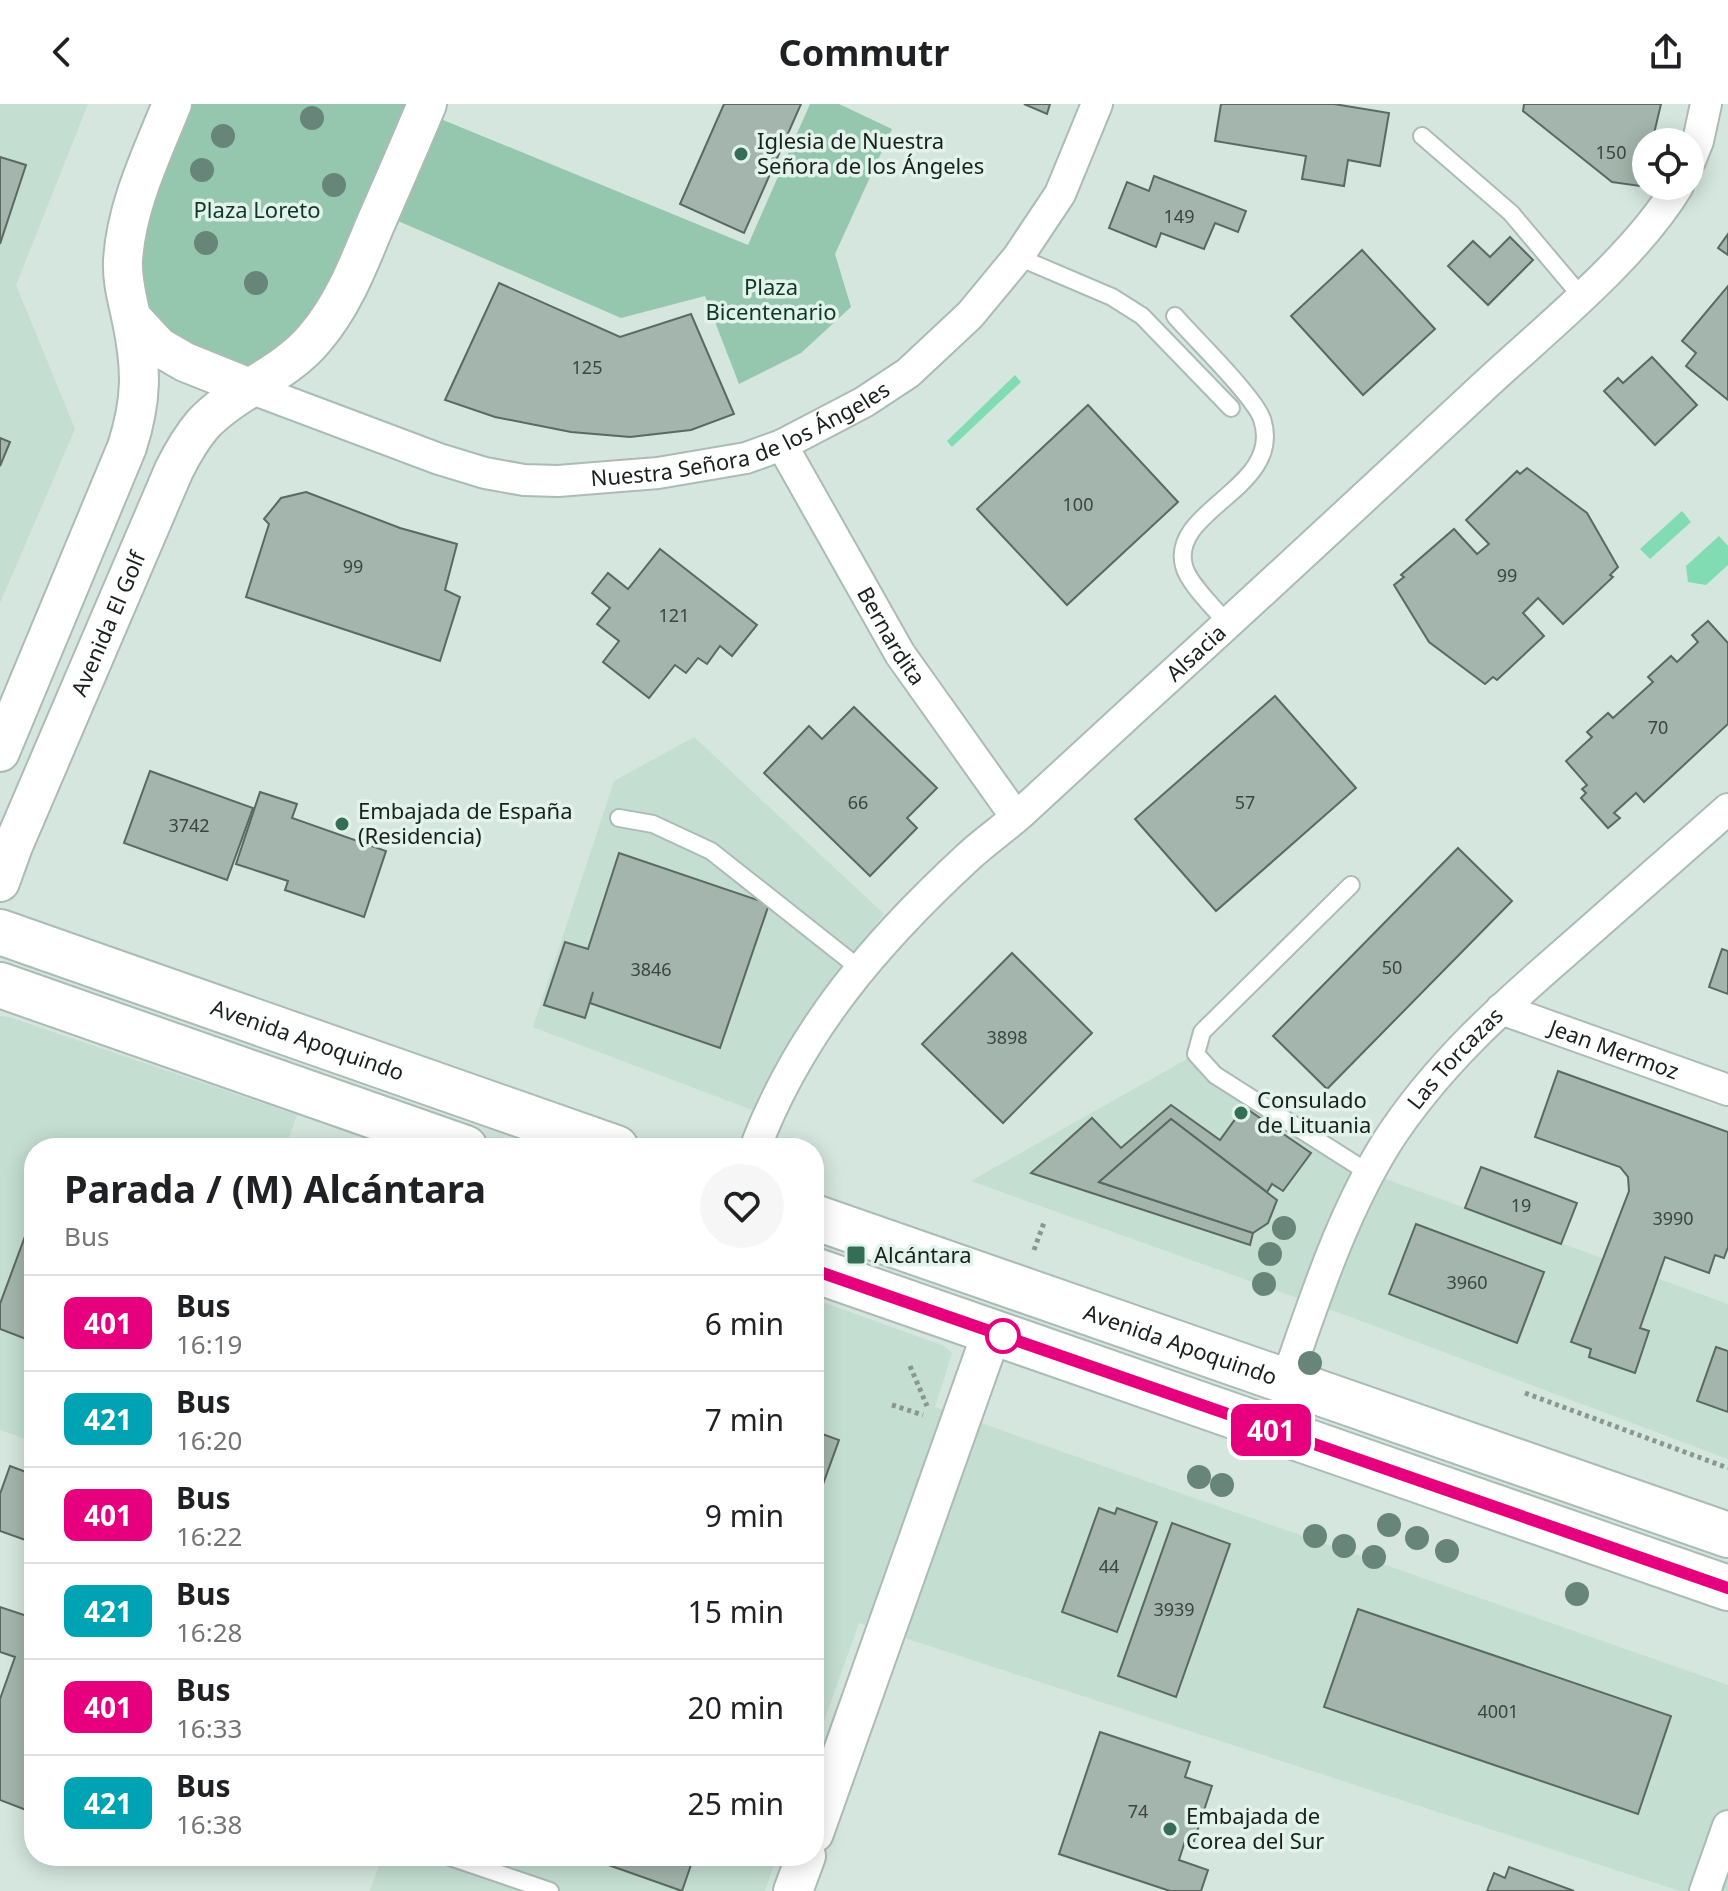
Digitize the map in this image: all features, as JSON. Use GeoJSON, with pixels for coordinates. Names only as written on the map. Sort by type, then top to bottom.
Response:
{"type":"FeatureCollection","features":[{"type":"Feature","properties":{"kind":"main road","name":"Avenida Apoquindo"},"geometry":{"type":"LineString","coordinates":[[0,932],[587,1138]]}},
{"type":"Feature","properties":{"kind":"main road"},"geometry":{"type":"LineString","coordinates":[[0,985],[436,1138]]}},
{"type":"Feature","properties":{"kind":"main road","name":"Avenida Apoquindo"},"geometry":{"type":"LineString","coordinates":[[824,1220],[1728,1535]]}},
{"type":"Feature","properties":{"kind":"main road"},"geometry":{"type":"LineString","coordinates":[[824,1273],[1728,1588]]}},
{"type":"Feature","properties":{"kind":"street"},"geometry":{"type":"LineString","coordinates":[[0,752],[127,447],[135,421],[141,371],[125,294],[122,263],[127,228],[138,189],[172,104]]}},
{"type":"Feature","properties":{"kind":"street","name":"Avenida El Golf"},"geometry":{"type":"LineString","coordinates":[[0,882],[187,445],[204,424],[313,341],[333,314],[355,273],[427,104]]}},
{"type":"Feature","properties":{"kind":"street","name":"Nuestra Señora de los Ángeles"},"geometry":{"type":"LineString","coordinates":[[250,388],[439,459],[485,473],[524,480],[558,481],[658,473],[746,458],[782,445],[864,402],[908,373],[970,315],[1018,257],[1060,194],[1097,104]]}},
{"type":"Feature","properties":{"kind":"street"},"geometry":{"type":"LineString","coordinates":[[1701,128],[1706,104]]}},
{"type":"Feature","properties":{"kind":"street","name":"Alsacia"},"geometry":{"type":"LineString","coordinates":[[760,1138],[790,1071],[828,1009],[859,968],[969,856],[1228,624],[1581,296],[1669,200]]}},
{"type":"Feature","properties":{"kind":"street"},"geometry":{"type":"LineString","coordinates":[[132,318],[159,347],[185,362],[250,388]]}},
{"type":"Feature","properties":{"kind":"street","name":"Bernardita"},"geometry":{"type":"LineString","coordinates":[[782,445],[900,654],[1016,817]]}},
{"type":"Feature","properties":{"kind":"street","name":"Las Torcazas"},"geometry":{"type":"LineString","coordinates":[[1286,1381],[1345,1220],[1369,1173],[1408,1112],[1438,1073],[1501,1009],[1728,809]]}},
{"type":"Feature","properties":{"kind":"street","name":"Jean Mermoz"},"geometry":{"type":"LineString","coordinates":[[1501,1009],[1728,1090]]}},
{"type":"Feature","properties":{"kind":"street"},"geometry":{"type":"LineString","coordinates":[[824,1805],[992,1332]]}},
{"type":"Feature","properties":{"kind":"street"},"geometry":{"type":"LineString","coordinates":[[1705,1891],[1728,1826]]}},
{"type":"Feature","properties":{"kind":"street"},"geometry":{"type":"LineString","coordinates":[[793,1891],[802,1866]]}},
{"type":"Feature","properties":{"kind":"lane"},"geometry":{"type":"LineString","coordinates":[[1422,136],[1511,213],[1581,296]]}},
{"type":"Feature","properties":{"kind":"lane"},"geometry":{"type":"LineString","coordinates":[[1018,257],[1112,297],[1142,316],[1231,408]]}},
{"type":"Feature","properties":{"kind":"lane"},"geometry":{"type":"LineString","coordinates":[[1175,316],[1257,407],[1265,433],[1261,456],[1253,470],[1195,528],[1184,545],[1183,566],[1188,576],[1228,624]]}},
{"type":"Feature","properties":{"kind":"lane"},"geometry":{"type":"LineString","coordinates":[[619,818],[653,824],[711,851],[859,968]]}},
{"type":"Feature","properties":{"kind":"lane"},"geometry":{"type":"LineString","coordinates":[[1351,885],[1202,1032],[1196,1054],[1215,1075],[1369,1173]]}},
{"type":"Feature","properties":{"kind":"lane"},"geometry":{"type":"LineString","coordinates":[[476,1866],[550,1891]]}},
{"type":"Feature","properties":{"kind":"path"},"geometry":{"type":"LineString","coordinates":[[892,1405],[932,1418],[910,1366]]}},
{"type":"Feature","properties":{"kind":"path"},"geometry":{"type":"LineString","coordinates":[[1525,1393],[1728,1468]]}},
{"type":"Feature","properties":{"kind":"shaded area"},"geometry":{"type":"Polygon","coordinates":[[[0,104],[88,104],[16,285],[75,429],[0,603],[0,104]]]}},
{"type":"Feature","properties":{"kind":"shaded area"},"geometry":{"type":"Polygon","coordinates":[[[1015,375],[1021,382],[952,447],[947,441],[1015,375]]]}},
{"type":"Feature","properties":{"kind":"shaded area"},"geometry":{"type":"Polygon","coordinates":[[[1682,511],[1691,522],[1650,559],[1640,549],[1682,511]]]}},
{"type":"Feature","properties":{"kind":"shaded area"},"geometry":{"type":"Polygon","coordinates":[[[1719,536],[1728,546],[1728,565],[1706,585],[1688,582],[1686,566],[1719,536]]]}},
{"type":"Feature","properties":{"kind":"shaded area"},"geometry":{"type":"Polygon","coordinates":[[[694,737],[884,914],[817,1002],[760,1113],[533,1027],[614,781],[694,737]]]}},
{"type":"Feature","properties":{"kind":"shaded area"},"geometry":{"type":"Polygon","coordinates":[[[0,1016],[297,1115],[289,1138],[24,1138],[24,1438],[0,1430],[0,1016]]]}},
{"type":"Feature","properties":{"kind":"shaded area"},"geometry":{"type":"Polygon","coordinates":[[[1196,1054],[1369,1173],[1728,1304],[1728,1459],[1356,1319],[971,1181],[1196,1054]]]}},
{"type":"Feature","properties":{"kind":"shaded area"},"geometry":{"type":"Polygon","coordinates":[[[824,1303],[944,1346],[952,1353],[935,1407],[1728,1685],[1728,1891],[1680,1891],[859,1623],[824,1721],[824,1303]]]}},
{"type":"Feature","properties":{"kind":"shaded area"},"geometry":{"type":"Polygon","coordinates":[[[379,1866],[774,1866],[765,1891],[370,1891],[379,1866]]]}},
{"type":"Feature","properties":{"kind":"green space","name":"Plaza Loreto"},"geometry":{"type":"Polygon","coordinates":[[[192,104],[413,104],[302,346],[244,371],[220,368],[149,321],[135,242],[192,104]]]}},
{"type":"Feature","properties":{"kind":"green space","name":"Plaza Bicentenario"},"geometry":{"type":"Polygon","coordinates":[[[810,104],[839,104],[892,129],[835,254],[851,307],[801,353],[739,384],[705,296],[621,318],[389,217],[431,115],[748,245],[810,104]]]}},
{"type":"Feature","properties":{"kind":"building","name":"Iglesia de Nuestra Señora de los Ángeles"},"geometry":{"type":"Polygon","coordinates":[[[724,104],[801,104],[744,233],[680,204],[724,104]]]}},
{"type":"Feature","properties":{"kind":"building"},"geometry":{"type":"Polygon","coordinates":[[[1024,104],[1050,104],[1047,114],[1024,104]]]}},
{"type":"Feature","properties":{"kind":"building"},"geometry":{"type":"Polygon","coordinates":[[[1221,104],[1334,104],[1389,113],[1380,166],[1348,160],[1344,186],[1302,179],[1306,156],[1215,141],[1221,104]]]}},
{"type":"Feature","properties":{"kind":"building"},"geometry":{"type":"Polygon","coordinates":[[[1524,104],[1661,104],[1655,128],[1632,128],[1632,185],[1612,182],[1523,111],[1524,104]]]}},
{"type":"Feature","properties":{"kind":"building"},"geometry":{"type":"Polygon","coordinates":[[[0,157],[26,165],[0,244],[0,157]]]}},
{"type":"Feature","properties":{"kind":"building"},"geometry":{"type":"Polygon","coordinates":[[[1154,176],[1246,211],[1238,232],[1215,223],[1204,249],[1161,233],[1156,247],[1109,228],[1127,182],[1149,191],[1154,176]]]}},
{"type":"Feature","properties":{"kind":"building"},"geometry":{"type":"Polygon","coordinates":[[[1728,234],[1728,255],[1718,248],[1728,234]]]}},
{"type":"Feature","properties":{"kind":"building"},"geometry":{"type":"Polygon","coordinates":[[[1510,237],[1533,260],[1488,305],[1448,266],[1473,241],[1490,257],[1510,237]]]}},
{"type":"Feature","properties":{"kind":"building"},"geometry":{"type":"Polygon","coordinates":[[[1362,250],[1435,329],[1363,395],[1291,316],[1362,250]]]}},
{"type":"Feature","properties":{"kind":"building"},"geometry":{"type":"Polygon","coordinates":[[[499,283],[620,337],[691,314],[734,414],[691,430],[630,437],[571,432],[495,417],[445,400],[499,283]]]}},
{"type":"Feature","properties":{"kind":"building"},"geometry":{"type":"Polygon","coordinates":[[[1728,286],[1728,400],[1686,366],[1696,353],[1682,341],[1728,286]]]}},
{"type":"Feature","properties":{"kind":"building"},"geometry":{"type":"Polygon","coordinates":[[[1652,357],[1697,405],[1655,445],[1604,391],[1618,378],[1623,383],[1652,357]]]}},
{"type":"Feature","properties":{"kind":"building"},"geometry":{"type":"Polygon","coordinates":[[[1088,405],[1178,502],[1067,605],[977,509],[1088,405]]]}},
{"type":"Feature","properties":{"kind":"building"},"geometry":{"type":"Polygon","coordinates":[[[0,438],[10,442],[0,466],[0,438]]]}},
{"type":"Feature","properties":{"kind":"building"},"geometry":{"type":"Polygon","coordinates":[[[1527,468],[1587,513],[1618,567],[1610,575],[1613,577],[1563,624],[1538,598],[1523,613],[1544,636],[1497,680],[1493,677],[1485,684],[1429,642],[1394,585],[1404,577],[1401,575],[1454,529],[1477,554],[1489,544],[1466,520],[1517,471],[1520,474],[1527,468]]]}},
{"type":"Feature","properties":{"kind":"building"},"geometry":{"type":"Polygon","coordinates":[[[306,492],[400,528],[457,544],[445,590],[460,597],[440,661],[246,597],[269,524],[264,519],[281,498],[306,492]]]}},
{"type":"Feature","properties":{"kind":"building"},"geometry":{"type":"Polygon","coordinates":[[[660,549],[757,625],[732,656],[720,646],[707,664],[698,658],[686,673],[675,665],[649,698],[603,662],[619,641],[597,624],[610,608],[592,593],[608,573],[628,589],[660,549]]]}},
{"type":"Feature","properties":{"kind":"building"},"geometry":{"type":"Polygon","coordinates":[[[1708,621],[1728,643],[1728,724],[1644,802],[1636,793],[1614,813],[1620,818],[1608,828],[1581,798],[1586,793],[1582,789],[1587,785],[1566,761],[1592,737],[1587,732],[1608,713],[1613,718],[1653,682],[1648,677],[1671,656],[1677,662],[1698,642],[1692,635],[1708,621]]]}},
{"type":"Feature","properties":{"kind":"building"},"geometry":{"type":"Polygon","coordinates":[[[1275,696],[1356,788],[1216,911],[1135,819],[1275,696]]]}},
{"type":"Feature","properties":{"kind":"building"},"geometry":{"type":"Polygon","coordinates":[[[854,707],[937,788],[907,818],[917,828],[870,876],[764,773],[809,726],[822,739],[854,707]]]}},
{"type":"Feature","properties":{"kind":"building"},"geometry":{"type":"Polygon","coordinates":[[[150,771],[253,808],[227,880],[124,843],[150,771]]]}},
{"type":"Feature","properties":{"kind":"building"},"geometry":{"type":"Polygon","coordinates":[[[260,792],[297,804],[292,818],[386,851],[364,917],[285,890],[288,881],[236,864],[260,792]]]}},
{"type":"Feature","properties":{"kind":"building"},"geometry":{"type":"Polygon","coordinates":[[[1458,848],[1512,901],[1327,1089],[1273,1036],[1458,848]]]}},
{"type":"Feature","properties":{"kind":"building"},"geometry":{"type":"Polygon","coordinates":[[[619,853],[769,904],[720,1048],[590,1003],[593,992],[585,1018],[544,1005],[565,942],[588,949],[619,853]]]}},
{"type":"Feature","properties":{"kind":"building"},"geometry":{"type":"Polygon","coordinates":[[[1722,949],[1728,951],[1728,994],[1709,987],[1722,949]]]}},
{"type":"Feature","properties":{"kind":"building"},"geometry":{"type":"Polygon","coordinates":[[[1012,953],[1092,1033],[1003,1123],[922,1044],[1012,953]]]}},
{"type":"Feature","properties":{"kind":"building"},"geometry":{"type":"Polygon","coordinates":[[[1558,1071],[1728,1132],[1728,1247],[1724,1258],[1715,1255],[1709,1273],[1665,1257],[1640,1328],[1649,1331],[1635,1373],[1589,1357],[1591,1349],[1571,1342],[1629,1191],[1628,1177],[1620,1167],[1535,1137],[1558,1071]]]}},
{"type":"Feature","properties":{"kind":"building"},"geometry":{"type":"Polygon","coordinates":[[[1171,1105],[1220,1140],[1244,1107],[1311,1153],[1283,1191],[1272,1184],[1267,1192],[1171,1119],[1099,1182],[1253,1233],[1250,1245],[1031,1173],[1092,1118],[1121,1148],[1171,1105]]]}},
{"type":"Feature","properties":{"kind":"building"},"geometry":{"type":"Polygon","coordinates":[[[1171,1119],[1277,1200],[1268,1223],[1253,1233],[1099,1182],[1171,1119]]]}},
{"type":"Feature","properties":{"kind":"building"},"geometry":{"type":"Polygon","coordinates":[[[1481,1167],[1577,1203],[1561,1244],[1465,1208],[1481,1167]]]}},
{"type":"Feature","properties":{"kind":"building"},"geometry":{"type":"Polygon","coordinates":[[[1416,1224],[1544,1272],[1517,1343],[1389,1294],[1416,1224]]]}},
{"type":"Feature","properties":{"kind":"building"},"geometry":{"type":"Polygon","coordinates":[[[24,1239],[24,1338],[0,1329],[0,1304],[24,1239]]]}},
{"type":"Feature","properties":{"kind":"building"},"geometry":{"type":"Polygon","coordinates":[[[1716,1347],[1728,1351],[1728,1412],[1697,1401],[1716,1347]]]}},
{"type":"Feature","properties":{"kind":"building"},"geometry":{"type":"Polygon","coordinates":[[[824,1435],[839,1440],[824,1481],[824,1435]]]}},
{"type":"Feature","properties":{"kind":"building"},"geometry":{"type":"Polygon","coordinates":[[[10,1466],[24,1471],[24,1539],[0,1531],[0,1494],[10,1466]]]}},
{"type":"Feature","properties":{"kind":"building"},"geometry":{"type":"Polygon","coordinates":[[[1099,1508],[1115,1514],[1117,1508],[1157,1522],[1117,1632],[1062,1612],[1099,1508]]]}},
{"type":"Feature","properties":{"kind":"building"},"geometry":{"type":"Polygon","coordinates":[[[1172,1523],[1230,1544],[1176,1697],[1118,1676],[1172,1523]]]}},
{"type":"Feature","properties":{"kind":"building"},"geometry":{"type":"Polygon","coordinates":[[[0,1607],[24,1615],[24,1809],[0,1800],[0,1699],[15,1657],[0,1652],[0,1607]]]}},
{"type":"Feature","properties":{"kind":"building"},"geometry":{"type":"Polygon","coordinates":[[[1358,1609],[1671,1716],[1638,1814],[1324,1707],[1358,1609]]]}},
{"type":"Feature","properties":{"kind":"building"},"geometry":{"type":"Polygon","coordinates":[[[1100,1732],[1190,1762],[1185,1777],[1212,1786],[1194,1841],[1186,1838],[1179,1860],[1208,1870],[1201,1891],[1170,1891],[1059,1854],[1100,1732]]]}},
{"type":"Feature","properties":{"kind":"building"},"geometry":{"type":"Polygon","coordinates":[[[611,1866],[691,1866],[682,1891],[611,1866]]]}},
{"type":"Feature","properties":{"kind":"building"},"geometry":{"type":"Polygon","coordinates":[[[1509,1867],[1574,1891],[1487,1891],[1494,1873],[1505,1878],[1509,1867]]]}},
{"type":"Feature","properties":{"kind":"bus line","name":"401"},"geometry":{"type":"LineString","coordinates":[[824,1273],[1728,1588]]}},
{"type":"Feature","properties":{"kind":"place","name":"Iglesia de Nuestra Señora de los Ángeles"},"geometry":{"type":"Point","coordinates":[741,154]}},
{"type":"Feature","properties":{"kind":"place","name":"Embajada de España (Residencia)"},"geometry":{"type":"Point","coordinates":[342,824]}},
{"type":"Feature","properties":{"kind":"place","name":"Consulado de Lituania"},"geometry":{"type":"Point","coordinates":[1241,1113]}},
{"type":"Feature","properties":{"kind":"place","name":"Alcántara"},"geometry":{"type":"Point","coordinates":[856,1255]}},
{"type":"Feature","properties":{"kind":"place","name":"Embajada de Corea del Sur"},"geometry":{"type":"Point","coordinates":[1170,1829]}}]}
